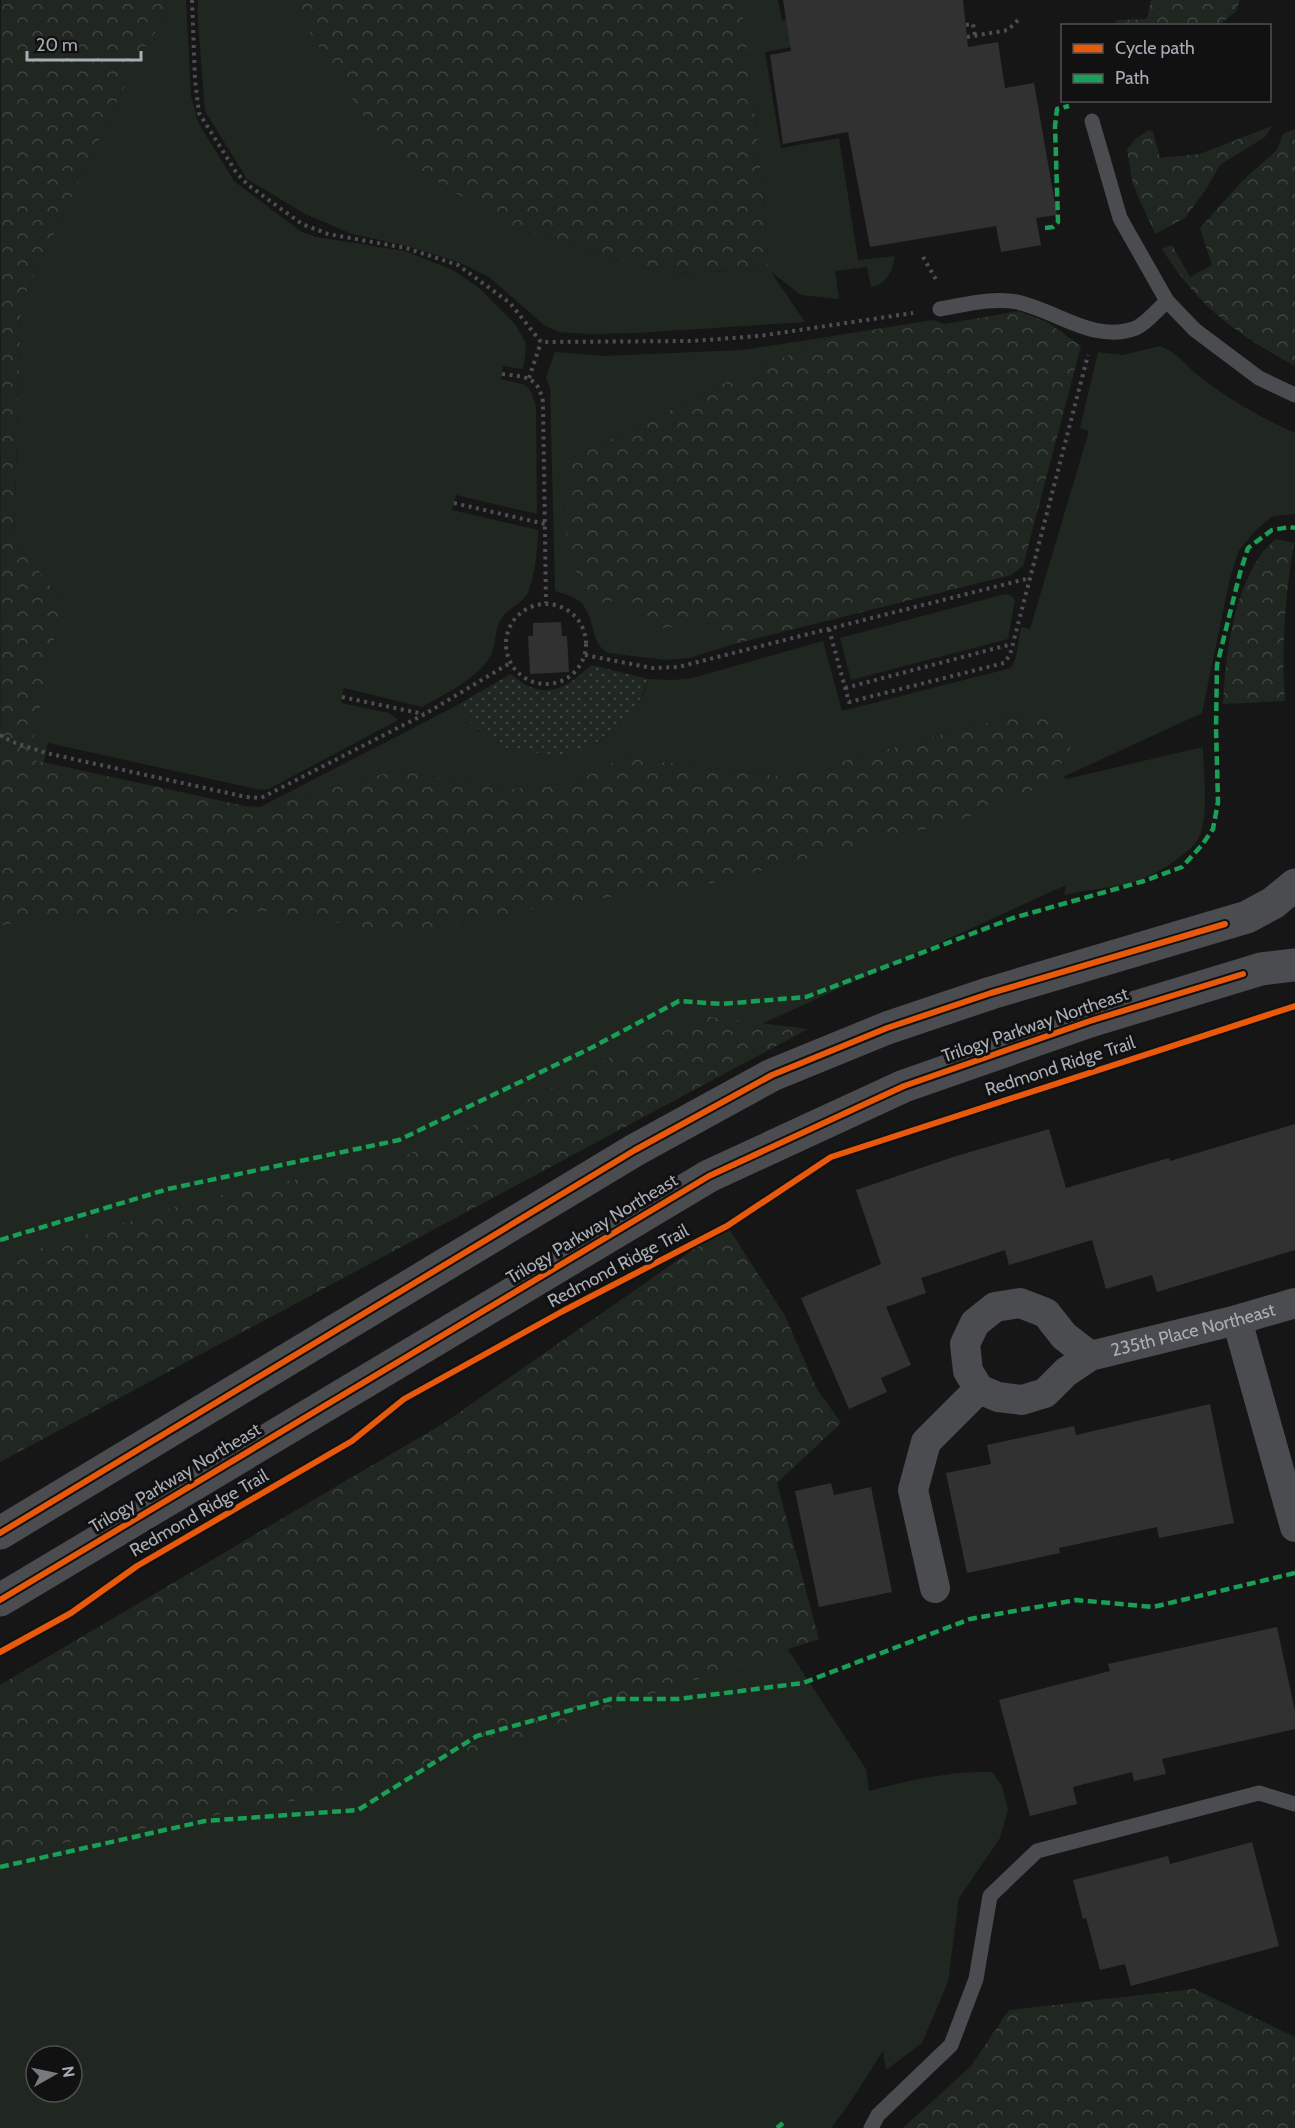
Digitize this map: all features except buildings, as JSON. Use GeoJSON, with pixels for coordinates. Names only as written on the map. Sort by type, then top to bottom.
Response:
{"type":"FeatureCollection","features":[{"type":"Feature","properties":{"kind":"street"},"geometry":{"type":"LineString","coordinates":[[0,1533],[635,1150],[772,1075],[887,1028],[991,993],[1247,917],[1273,903],[1295,885]]}},
{"type":"Feature","properties":{"kind":"street","name":"Trilogy Parkway Northeast"},"geometry":{"type":"LineString","coordinates":[[0,1600],[709,1176],[904,1086],[1101,1018],[1262,969],[1295,965]]}},
{"type":"Feature","properties":{"kind":"street","name":"235th Place Northeast"},"geometry":{"type":"LineString","coordinates":[[1090,1356],[1064,1336],[1046,1313],[1020,1304],[995,1307],[975,1323],[965,1344],[968,1371],[979,1389],[998,1397],[1022,1400],[1045,1393],[1066,1371],[1090,1356],[1237,1320],[1295,1303]]}},
{"type":"Feature","properties":{"kind":"street"},"geometry":{"type":"LineString","coordinates":[[1237,1320],[1295,1527]]}},
{"type":"Feature","properties":{"kind":"street"},"geometry":{"type":"LineString","coordinates":[[935,1588],[913,1491],[926,1442],[979,1389]]}},
{"type":"Feature","properties":{"kind":"lane"},"geometry":{"type":"LineString","coordinates":[[1092,121],[1120,218],[1167,301],[1195,330],[1259,378],[1295,395]]}},
{"type":"Feature","properties":{"kind":"lane"},"geometry":{"type":"LineString","coordinates":[[940,309],[984,302],[1016,302],[1094,331],[1117,331],[1136,327],[1167,301]]}},
{"type":"Feature","properties":{"kind":"lane"},"geometry":{"type":"LineString","coordinates":[[871,2128],[878,2115],[951,2044],[976,1979],[990,1896],[1037,1851],[1259,1793],[1295,1804]]}},
{"type":"Feature","properties":{"kind":"path"},"geometry":{"type":"LineString","coordinates":[[192,0],[195,80],[199,113],[236,172],[248,185],[302,224],[328,234],[406,248],[458,265],[510,303],[541,342]]}},
{"type":"Feature","properties":{"kind":"path"},"geometry":{"type":"LineString","coordinates":[[967,37],[1008,30],[1019,19]]}},
{"type":"Feature","properties":{"kind":"path"},"geometry":{"type":"LineString","coordinates":[[966,25],[973,24],[975,36]]}},
{"type":"Feature","properties":{"kind":"path"},"geometry":{"type":"LineString","coordinates":[[541,342],[693,341],[759,336],[940,309]]}},
{"type":"Feature","properties":{"kind":"path"},"geometry":{"type":"LineString","coordinates":[[829,629],[849,702],[1004,663],[1010,656],[1094,331]]}},
{"type":"Feature","properties":{"kind":"path"},"geometry":{"type":"LineString","coordinates":[[529,378],[541,342]]}},
{"type":"Feature","properties":{"kind":"path"},"geometry":{"type":"LineString","coordinates":[[502,374],[529,378],[540,389],[543,402],[546,603]]}},
{"type":"Feature","properties":{"kind":"path"},"geometry":{"type":"LineString","coordinates":[[454,503],[545,525]]}},
{"type":"Feature","properties":{"kind":"path"},"geometry":{"type":"LineString","coordinates":[[585,655],[652,668],[678,667],[1030,578]]}},
{"type":"Feature","properties":{"kind":"path"},"geometry":{"type":"LineString","coordinates":[[556,604],[568,609],[578,617],[587,642],[585,655],[579,667],[570,677],[558,683],[530,681],[510,663],[506,650],[507,636],[511,624],[519,613],[530,606],[556,604]]}},
{"type":"Feature","properties":{"kind":"path"},"geometry":{"type":"LineString","coordinates":[[845,688],[1012,644]]}},
{"type":"Feature","properties":{"kind":"path"},"geometry":{"type":"LineString","coordinates":[[0,735],[46,753],[246,797],[261,798],[425,714],[510,663]]}},
{"type":"Feature","properties":{"kind":"path"},"geometry":{"type":"LineString","coordinates":[[342,697],[425,714]]}},
{"type":"Feature","properties":{"kind":"green space"},"geometry":{"type":"Polygon","coordinates":[[[1,0],[178,0],[140,54],[21,303],[14,540],[62,600],[29,759],[245,806],[260,807],[398,770],[504,790],[572,783],[625,757],[785,777],[1025,712],[1054,712],[1075,740],[1050,783],[960,820],[712,883],[553,905],[398,933],[273,911],[17,922],[0,926],[1,0]]]}},
{"type":"Feature","properties":{"kind":"green space"},"geometry":{"type":"Polygon","coordinates":[[[178,0],[186,0],[191,96],[198,122],[234,181],[300,231],[316,237],[405,251],[453,270],[478,287],[515,324],[525,342],[523,369],[503,366],[501,379],[528,388],[536,407],[537,514],[456,495],[452,510],[538,530],[531,585],[522,600],[499,622],[489,659],[473,676],[422,707],[344,688],[341,703],[389,713],[398,720],[269,789],[261,790],[48,743],[44,762],[28,759],[62,600],[14,540],[21,303],[140,54],[178,0]]]}},
{"type":"Feature","properties":{"kind":"green space"},"geometry":{"type":"Polygon","coordinates":[[[198,0],[289,0],[387,151],[514,228],[664,273],[769,270],[760,161],[741,0],[778,0],[782,20],[824,14],[828,40],[765,52],[781,148],[839,138],[858,260],[895,256],[891,272],[882,283],[871,287],[867,267],[835,271],[839,299],[801,295],[771,272],[805,322],[636,333],[559,332],[544,325],[489,277],[456,261],[403,245],[352,234],[305,214],[247,179],[205,111],[198,0]]]}},
{"type":"Feature","properties":{"kind":"green space"},"geometry":{"type":"Polygon","coordinates":[[[289,0],[741,0],[760,161],[769,270],[664,273],[514,228],[386,151],[289,0]]]}},
{"type":"Feature","properties":{"kind":"green space"},"geometry":{"type":"Polygon","coordinates":[[[1151,0],[1240,0],[1236,11],[1220,24],[1114,24],[1118,20],[1147,19],[1151,0]]]}},
{"type":"Feature","properties":{"kind":"green space"},"geometry":{"type":"Polygon","coordinates":[[[1272,126],[1265,137],[1220,165],[1207,188],[1185,218],[1155,234],[1133,185],[1127,150],[1135,139],[1149,130],[1153,132],[1160,158],[1200,154],[1272,126]]]}},
{"type":"Feature","properties":{"kind":"green space"},"geometry":{"type":"Polygon","coordinates":[[[1295,129],[1295,366],[1249,339],[1207,306],[1162,249],[1172,245],[1190,277],[1212,265],[1200,228],[1242,181],[1277,150],[1283,134],[1295,129]]]}},
{"type":"Feature","properties":{"kind":"green space"},"geometry":{"type":"Polygon","coordinates":[[[1019,311],[1047,322],[1081,346],[1023,566],[1011,575],[738,643],[713,623],[655,629],[628,599],[591,604],[566,550],[569,460],[723,384],[833,336],[933,320],[944,324],[1019,311]]]}},
{"type":"Feature","properties":{"kind":"green space"},"geometry":{"type":"Polygon","coordinates":[[[833,336],[723,384],[569,460],[628,599],[655,628],[713,623],[738,643],[689,658],[665,660],[609,653],[602,649],[584,606],[575,598],[555,591],[550,388],[546,377],[555,352],[604,356],[742,350],[833,336]]]}},
{"type":"Feature","properties":{"kind":"green space"},"geometry":{"type":"Polygon","coordinates":[[[1160,346],[1177,356],[1223,394],[1295,433],[1295,514],[1273,516],[1256,530],[1239,550],[1230,578],[1202,713],[1063,777],[1066,779],[1203,747],[1205,792],[1203,825],[1195,843],[1179,858],[1157,872],[1128,884],[1064,895],[1066,885],[481,1152],[0,1303],[0,890],[1033,753],[1025,712],[785,777],[625,757],[572,783],[504,790],[398,770],[260,807],[456,706],[478,730],[496,743],[516,750],[591,746],[606,737],[626,719],[644,694],[648,679],[692,678],[823,641],[842,711],[1011,668],[1016,657],[1021,627],[1030,629],[1089,431],[1080,428],[1098,352],[1123,355],[1160,346]]]}},
{"type":"Feature","properties":{"kind":"green space"},"geometry":{"type":"Polygon","coordinates":[[[1276,539],[1294,543],[1285,622],[1283,661],[1285,701],[1223,704],[1226,666],[1237,608],[1250,572],[1262,553],[1276,539]]]}},
{"type":"Feature","properties":{"kind":"green space"},"geometry":{"type":"Polygon","coordinates":[[[1005,594],[1011,595],[1015,600],[1008,639],[851,680],[840,638],[1005,594]]]}},
{"type":"Feature","properties":{"kind":"green space"},"geometry":{"type":"Polygon","coordinates":[[[591,665],[648,679],[636,706],[627,718],[604,738],[577,751],[551,754],[504,747],[485,735],[456,706],[511,674],[532,688],[552,690],[571,682],[591,665]]]}},
{"type":"Feature","properties":{"kind":"green space"},"geometry":{"type":"Polygon","coordinates":[[[702,1016],[808,1029],[0,1462],[0,1261],[198,1200],[402,1157],[510,1109],[652,1036],[702,1016]]]}},
{"type":"Feature","properties":{"kind":"green space"},"geometry":{"type":"Polygon","coordinates":[[[727,1226],[784,1314],[817,1389],[841,1423],[777,1483],[819,1639],[447,1762],[325,1795],[0,1855],[0,1685],[444,1423],[727,1226]]]}},
{"type":"Feature","properties":{"kind":"green space"},"geometry":{"type":"Polygon","coordinates":[[[770,1622],[866,1769],[869,1791],[899,1783],[960,1773],[992,1772],[1002,1786],[1008,1810],[1000,1838],[959,1898],[948,1982],[922,2043],[886,2070],[883,2051],[831,2128],[0,2128],[0,1767],[770,1622]]]}},
{"type":"Feature","properties":{"kind":"green space"},"geometry":{"type":"Polygon","coordinates":[[[1194,1989],[1295,2037],[1295,2128],[903,2128],[971,2066],[1009,2010],[1194,1989]]]}},
{"type":"Feature","properties":{"kind":"marked path"},"geometry":{"type":"LineString","coordinates":[[1045,228],[1053,227],[1058,222],[1055,126],[1057,109],[1069,106]]}},
{"type":"Feature","properties":{"kind":"marked path"},"geometry":{"type":"LineString","coordinates":[[0,1240],[168,1189],[399,1140],[591,1048],[679,1001],[722,1004],[806,997],[1013,918],[1144,881],[1182,867],[1213,829],[1218,802],[1217,665],[1248,548],[1272,530],[1295,528]]}},
{"type":"Feature","properties":{"kind":"marked path"},"geometry":{"type":"LineString","coordinates":[[0,1867],[205,1821],[358,1810],[477,1736],[611,1699],[678,1699],[803,1683],[970,1619],[1076,1600],[1153,1607],[1295,1573]]}},
{"type":"Feature","properties":{"kind":"marked path"},"geometry":{"type":"LineString","coordinates":[[777,2128],[783,2123]]}},
{"type":"Feature","properties":{"kind":"cycle path"},"geometry":{"type":"LineString","coordinates":[[0,1533],[635,1150],[772,1075],[887,1028],[991,993],[1225,924]]}},
{"type":"Feature","properties":{"kind":"cycle path"},"geometry":{"type":"LineString","coordinates":[[0,1600],[709,1176],[904,1086],[1090,1021],[1243,974]]}},
{"type":"Feature","properties":{"kind":"cycle path","name":"Redmond Ridge Trail"},"geometry":{"type":"LineString","coordinates":[[0,1652],[71,1613],[137,1566],[352,1441],[404,1399],[563,1311],[727,1226],[831,1157],[1295,1006]]}}]}
